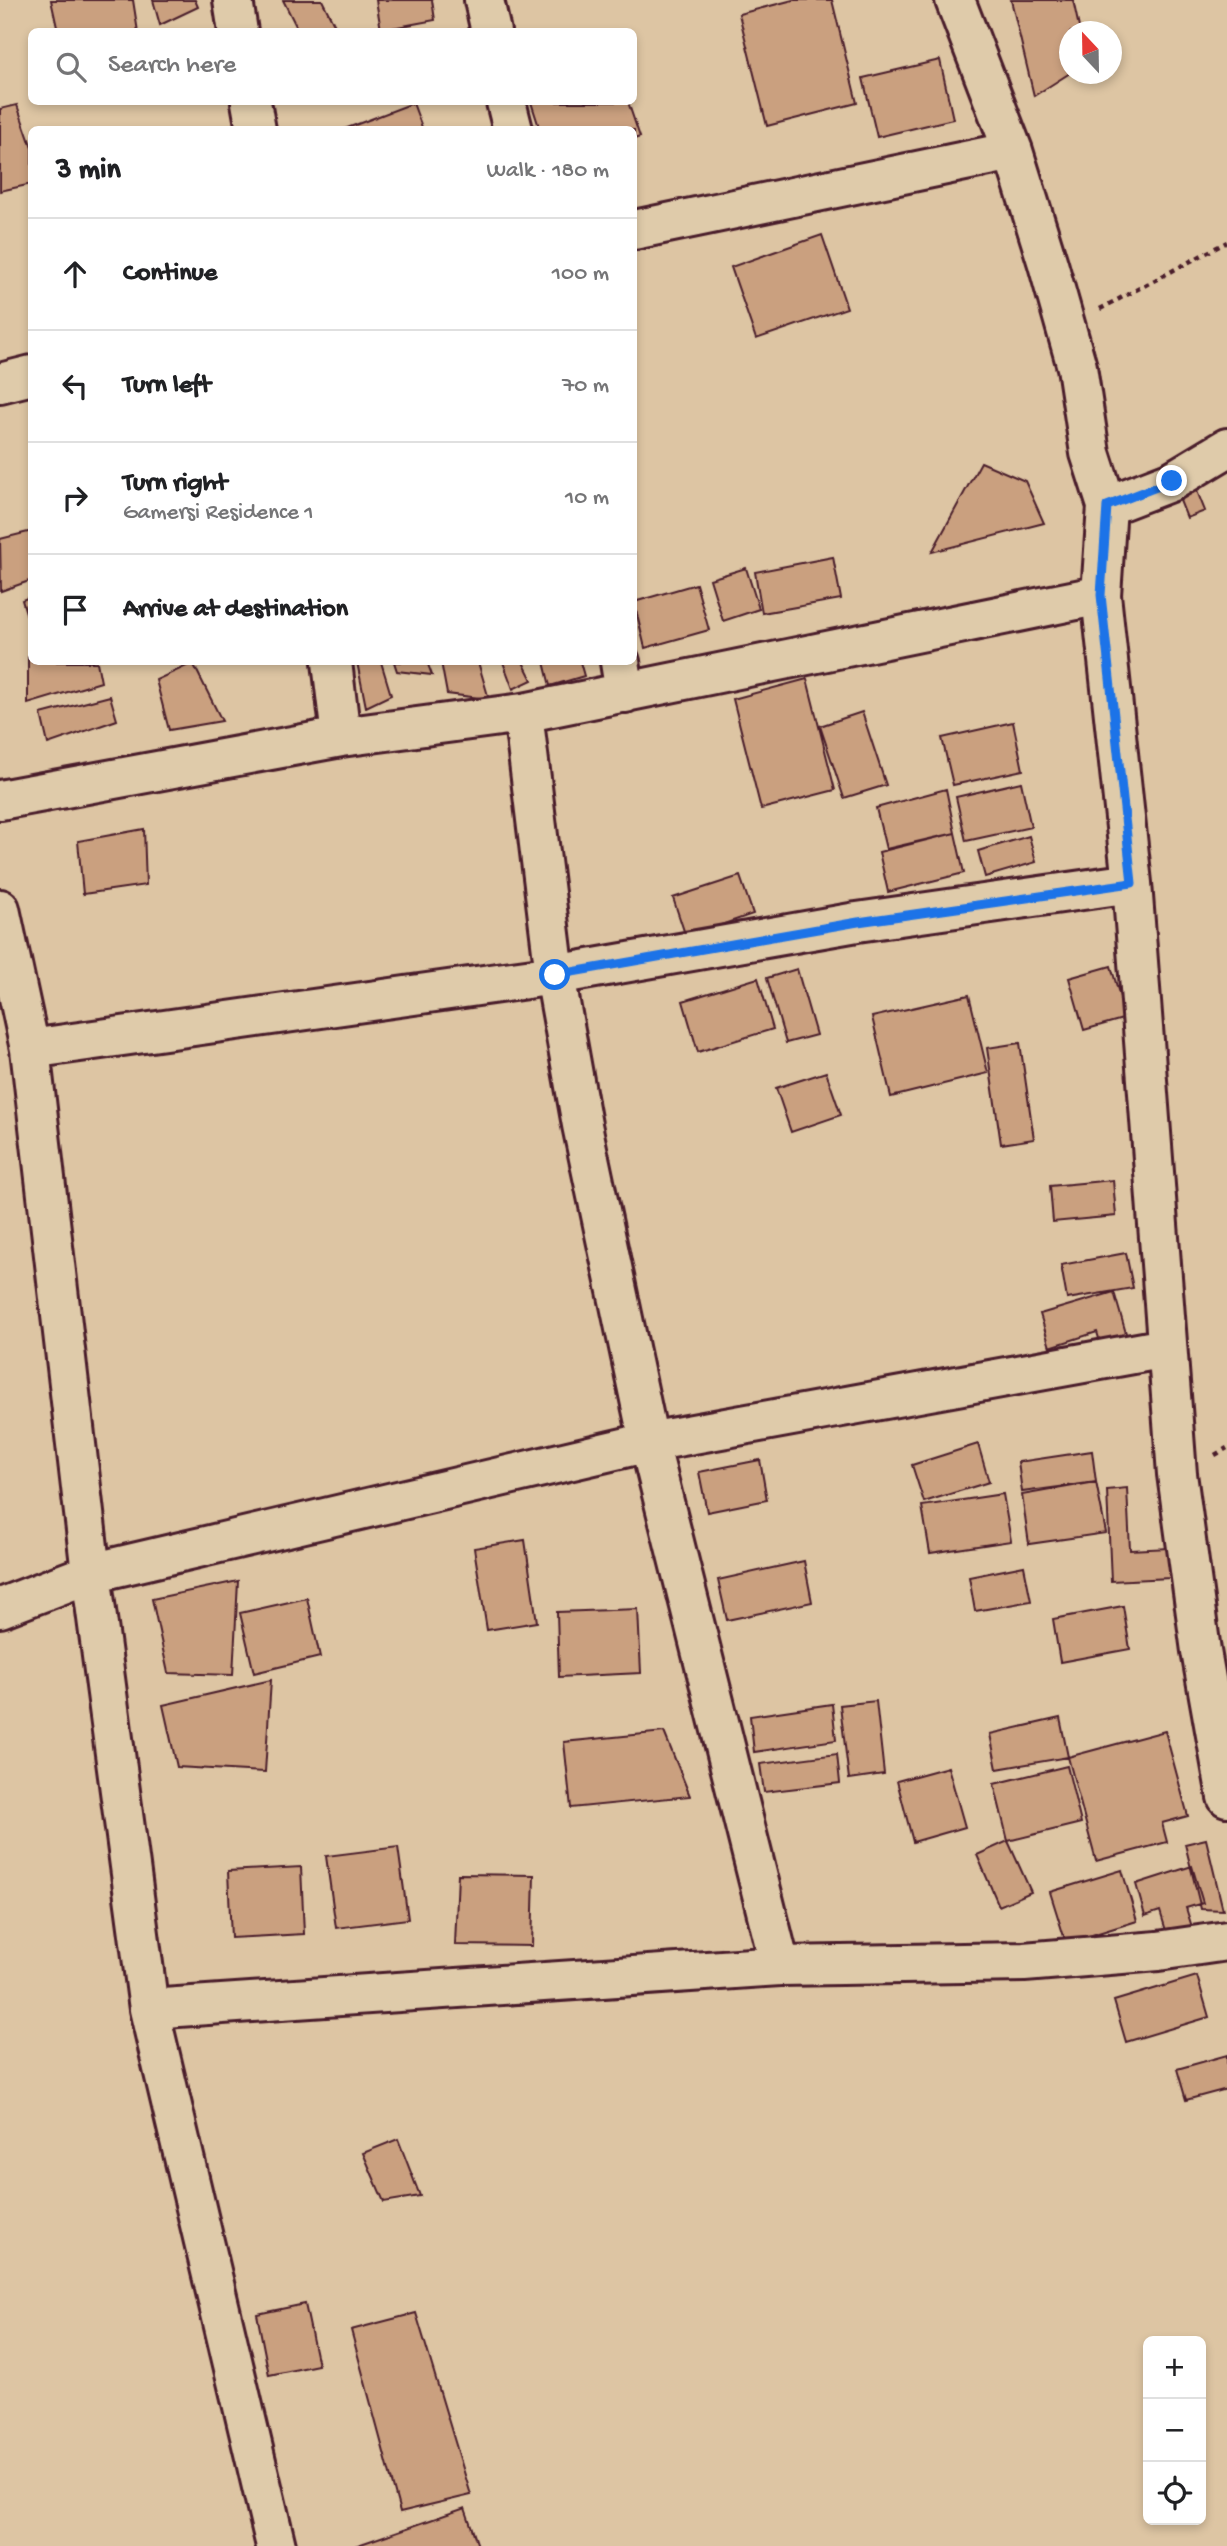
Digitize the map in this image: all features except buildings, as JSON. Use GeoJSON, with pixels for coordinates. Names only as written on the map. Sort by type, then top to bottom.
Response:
{"type":"FeatureCollection","features":[{"type":"Feature","properties":{"kind":"street"},"geometry":{"type":"LineString","coordinates":[[233,0],[237,28]]}},
{"type":"Feature","properties":{"kind":"street"},"geometry":{"type":"LineString","coordinates":[[484,0],[490,28]]}},
{"type":"Feature","properties":{"kind":"street"},"geometry":{"type":"LineString","coordinates":[[955,0],[1013,151],[1077,367],[1090,453],[1107,506],[1101,595],[1132,883],[1178,1488],[1201,1651],[1227,1797]]}},
{"type":"Feature","properties":{"kind":"street"},"geometry":{"type":"LineString","coordinates":[[252,105],[255,126]]}},
{"type":"Feature","properties":{"kind":"street"},"geometry":{"type":"LineString","coordinates":[[507,105],[512,126]]}},
{"type":"Feature","properties":{"kind":"street"},"geometry":{"type":"LineString","coordinates":[[637,229],[1013,151]]}},
{"type":"Feature","properties":{"kind":"street"},"geometry":{"type":"LineString","coordinates":[[0,383],[28,376]]}},
{"type":"Feature","properties":{"kind":"street"},"geometry":{"type":"LineString","coordinates":[[1107,506],[1172,481],[1227,448]]}},
{"type":"Feature","properties":{"kind":"street"},"geometry":{"type":"LineString","coordinates":[[0,800],[341,737],[523,713],[622,677],[1101,595]]}},
{"type":"Feature","properties":{"kind":"street"},"geometry":{"type":"LineString","coordinates":[[332,665],[341,737]]}},
{"type":"Feature","properties":{"kind":"street"},"geometry":{"type":"LineString","coordinates":[[523,713],[555,975],[582,1125],[649,1442],[780,1966]]}},
{"type":"Feature","properties":{"kind":"street"},"geometry":{"type":"LineString","coordinates":[[30,1049],[555,975],[858,922],[1132,883]]}},
{"type":"Feature","properties":{"kind":"street"},"geometry":{"type":"LineString","coordinates":[[0,909],[30,1049],[91,1573],[149,2009],[276,2546]]}},
{"type":"Feature","properties":{"kind":"street"},"geometry":{"type":"LineString","coordinates":[[0,1608],[91,1573],[649,1442],[1166,1348]]}},
{"type":"Feature","properties":{"kind":"street"},"geometry":{"type":"LineString","coordinates":[[149,2009],[780,1966],[1024,1962],[1158,1951],[1227,1941]]}},
{"type":"Feature","properties":{"kind":"path"},"geometry":{"type":"LineString","coordinates":[[1066,328],[1227,242]]}},
{"type":"Feature","properties":{"kind":"route"},"geometry":{"type":"LineString","coordinates":[[555,975],[858,922],[1132,883],[1101,595],[1107,506],[1172,481]]}}]}
